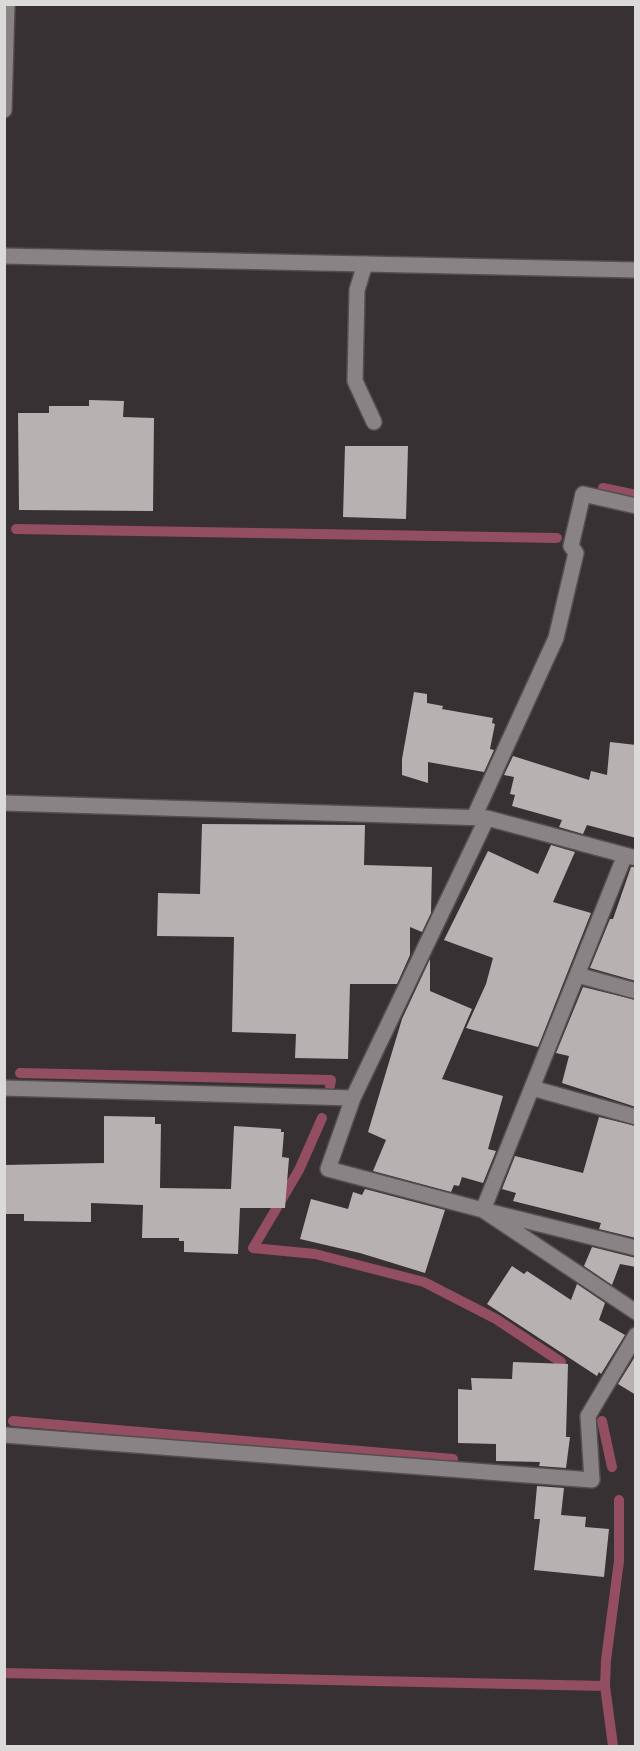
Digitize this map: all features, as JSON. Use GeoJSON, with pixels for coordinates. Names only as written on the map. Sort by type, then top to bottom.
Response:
{"type":"FeatureCollection","features":[{"type":"Feature","properties":{"kind":"street"},"geometry":{"type":"LineString","coordinates":[[4,110],[6,4]]}},
{"type":"Feature","properties":{"kind":"street"},"geometry":{"type":"LineString","coordinates":[[4,256],[636,270]]}},
{"type":"Feature","properties":{"kind":"street"},"geometry":{"type":"LineString","coordinates":[[365,264],[357,290],[355,381],[374,422]]}},
{"type":"Feature","properties":{"kind":"street"},"geometry":{"type":"LineString","coordinates":[[636,506],[583,494],[571,546],[576,553],[556,638],[481,818],[353,1098],[328,1168],[636,1248]]}},
{"type":"Feature","properties":{"kind":"street"},"geometry":{"type":"LineString","coordinates":[[4,803],[481,818],[630,856],[577,975],[483,1210]]}},
{"type":"Feature","properties":{"kind":"street"},"geometry":{"type":"LineString","coordinates":[[577,975],[636,991]]}},
{"type":"Feature","properties":{"kind":"street"},"geometry":{"type":"LineString","coordinates":[[4,1088],[353,1098]]}},
{"type":"Feature","properties":{"kind":"street"},"geometry":{"type":"LineString","coordinates":[[531,1088],[636,1117]]}},
{"type":"Feature","properties":{"kind":"street"},"geometry":{"type":"LineString","coordinates":[[483,1210],[636,1312]]}},
{"type":"Feature","properties":{"kind":"street"},"geometry":{"type":"LineString","coordinates":[[4,1435],[592,1480],[588,1416],[636,1335]]}},
{"type":"Feature","properties":{"kind":"building"},"geometry":{"type":"Polygon","coordinates":[[[89,400],[124,401],[123,417],[154,418],[153,511],[19,510],[18,413],[49,413],[49,406],[89,406],[89,400]]]}},
{"type":"Feature","properties":{"kind":"building"},"geometry":{"type":"Polygon","coordinates":[[[345,446],[408,446],[406,519],[343,517],[345,446]]]}},
{"type":"Feature","properties":{"kind":"building"},"geometry":{"type":"Polygon","coordinates":[[[414,692],[427,694],[427,703],[443,706],[442,709],[493,718],[492,723],[495,724],[490,749],[494,750],[484,772],[428,762],[428,783],[402,775],[402,759],[414,692]]]}},
{"type":"Feature","properties":{"kind":"building"},"geometry":{"type":"Polygon","coordinates":[[[610,742],[636,745],[636,838],[587,825],[583,834],[559,827],[562,820],[512,806],[515,795],[510,794],[514,777],[504,775],[513,756],[589,780],[591,771],[607,775],[610,742]]]}},
{"type":"Feature","properties":{"kind":"building"},"geometry":{"type":"Polygon","coordinates":[[[202,824],[365,825],[364,865],[432,867],[431,913],[422,932],[410,927],[410,955],[397,984],[350,984],[348,1059],[295,1058],[296,1034],[232,1032],[234,937],[157,936],[158,893],[200,894],[202,824]]]}},
{"type":"Feature","properties":{"kind":"building"},"geometry":{"type":"Polygon","coordinates":[[[551,845],[575,852],[553,902],[591,913],[538,1047],[466,1028],[486,984],[493,958],[444,940],[488,851],[538,874],[551,845]]]}},
{"type":"Feature","properties":{"kind":"building"},"geometry":{"type":"Polygon","coordinates":[[[631,867],[636,867],[636,981],[590,968],[610,919],[613,919],[631,867]]]}},
{"type":"Feature","properties":{"kind":"building"},"geometry":{"type":"Polygon","coordinates":[[[430,959],[430,991],[472,1009],[442,1079],[503,1096],[488,1149],[496,1151],[483,1183],[462,1177],[459,1186],[454,1185],[451,1192],[373,1171],[386,1140],[368,1132],[402,1019],[430,959]]]}},
{"type":"Feature","properties":{"kind":"building"},"geometry":{"type":"Polygon","coordinates":[[[583,987],[636,1000],[636,1107],[562,1083],[569,1056],[556,1053],[583,987]]]}},
{"type":"Feature","properties":{"kind":"building"},"geometry":{"type":"Polygon","coordinates":[[[104,1116],[155,1117],[155,1124],[161,1124],[160,1188],[231,1189],[234,1126],[281,1129],[281,1132],[284,1132],[282,1157],[289,1158],[285,1208],[240,1208],[238,1254],[184,1252],[184,1241],[179,1241],[179,1238],[142,1238],[143,1205],[91,1203],[91,1222],[24,1221],[24,1214],[4,1214],[4,1165],[104,1163],[104,1116]]]}},
{"type":"Feature","properties":{"kind":"building"},"geometry":{"type":"Polygon","coordinates":[[[599,1117],[636,1126],[636,1238],[599,1229],[601,1223],[513,1201],[516,1193],[502,1189],[515,1156],[583,1173],[599,1117]]]}},
{"type":"Feature","properties":{"kind":"building"},"geometry":{"type":"Polygon","coordinates":[[[365,1189],[445,1210],[425,1273],[360,1253],[300,1239],[311,1199],[348,1209],[353,1192],[362,1195],[365,1189]]]}},
{"type":"Feature","properties":{"kind":"building"},"geometry":{"type":"Polygon","coordinates":[[[592,1247],[636,1258],[636,1267],[620,1264],[612,1285],[584,1266],[592,1247]]]}},
{"type":"Feature","properties":{"kind":"building"},"geometry":{"type":"Polygon","coordinates":[[[512,1266],[524,1274],[527,1271],[571,1300],[577,1284],[605,1303],[599,1320],[625,1335],[601,1374],[599,1372],[597,1376],[487,1304],[512,1266]]]}},
{"type":"Feature","properties":{"kind":"building"},"geometry":{"type":"Polygon","coordinates":[[[636,1355],[636,1395],[618,1384],[636,1355]]]}},
{"type":"Feature","properties":{"kind":"building"},"geometry":{"type":"Polygon","coordinates":[[[513,1362],[568,1364],[566,1437],[570,1437],[566,1468],[539,1466],[540,1462],[496,1461],[496,1444],[458,1443],[458,1389],[472,1390],[471,1378],[512,1379],[513,1362]]]}},
{"type":"Feature","properties":{"kind":"building"},"geometry":{"type":"Polygon","coordinates":[[[537,1486],[564,1488],[561,1515],[586,1517],[585,1527],[609,1529],[604,1577],[534,1570],[540,1519],[534,1519],[537,1486]]]}},
{"type":"Feature","properties":{"kind":"waterway"},"geometry":{"type":"LineString","coordinates":[[603,488],[636,495]]}},
{"type":"Feature","properties":{"kind":"waterway"},"geometry":{"type":"LineString","coordinates":[[16,529],[557,538]]}},
{"type":"Feature","properties":{"kind":"waterway"},"geometry":{"type":"LineString","coordinates":[[20,1073],[331,1080],[330,1086]]}},
{"type":"Feature","properties":{"kind":"waterway"},"geometry":{"type":"LineString","coordinates":[[322,1118],[299,1170],[253,1248],[315,1254],[424,1282],[496,1319],[561,1362]]}},
{"type":"Feature","properties":{"kind":"waterway"},"geometry":{"type":"LineString","coordinates":[[13,1421],[453,1459]]}},
{"type":"Feature","properties":{"kind":"waterway"},"geometry":{"type":"LineString","coordinates":[[602,1421],[612,1467]]}},
{"type":"Feature","properties":{"kind":"waterway"},"geometry":{"type":"LineString","coordinates":[[613,1746],[605,1686],[606,1660],[619,1561],[619,1500]]}},
{"type":"Feature","properties":{"kind":"waterway"},"geometry":{"type":"LineString","coordinates":[[4,1673],[605,1686]]}}]}
